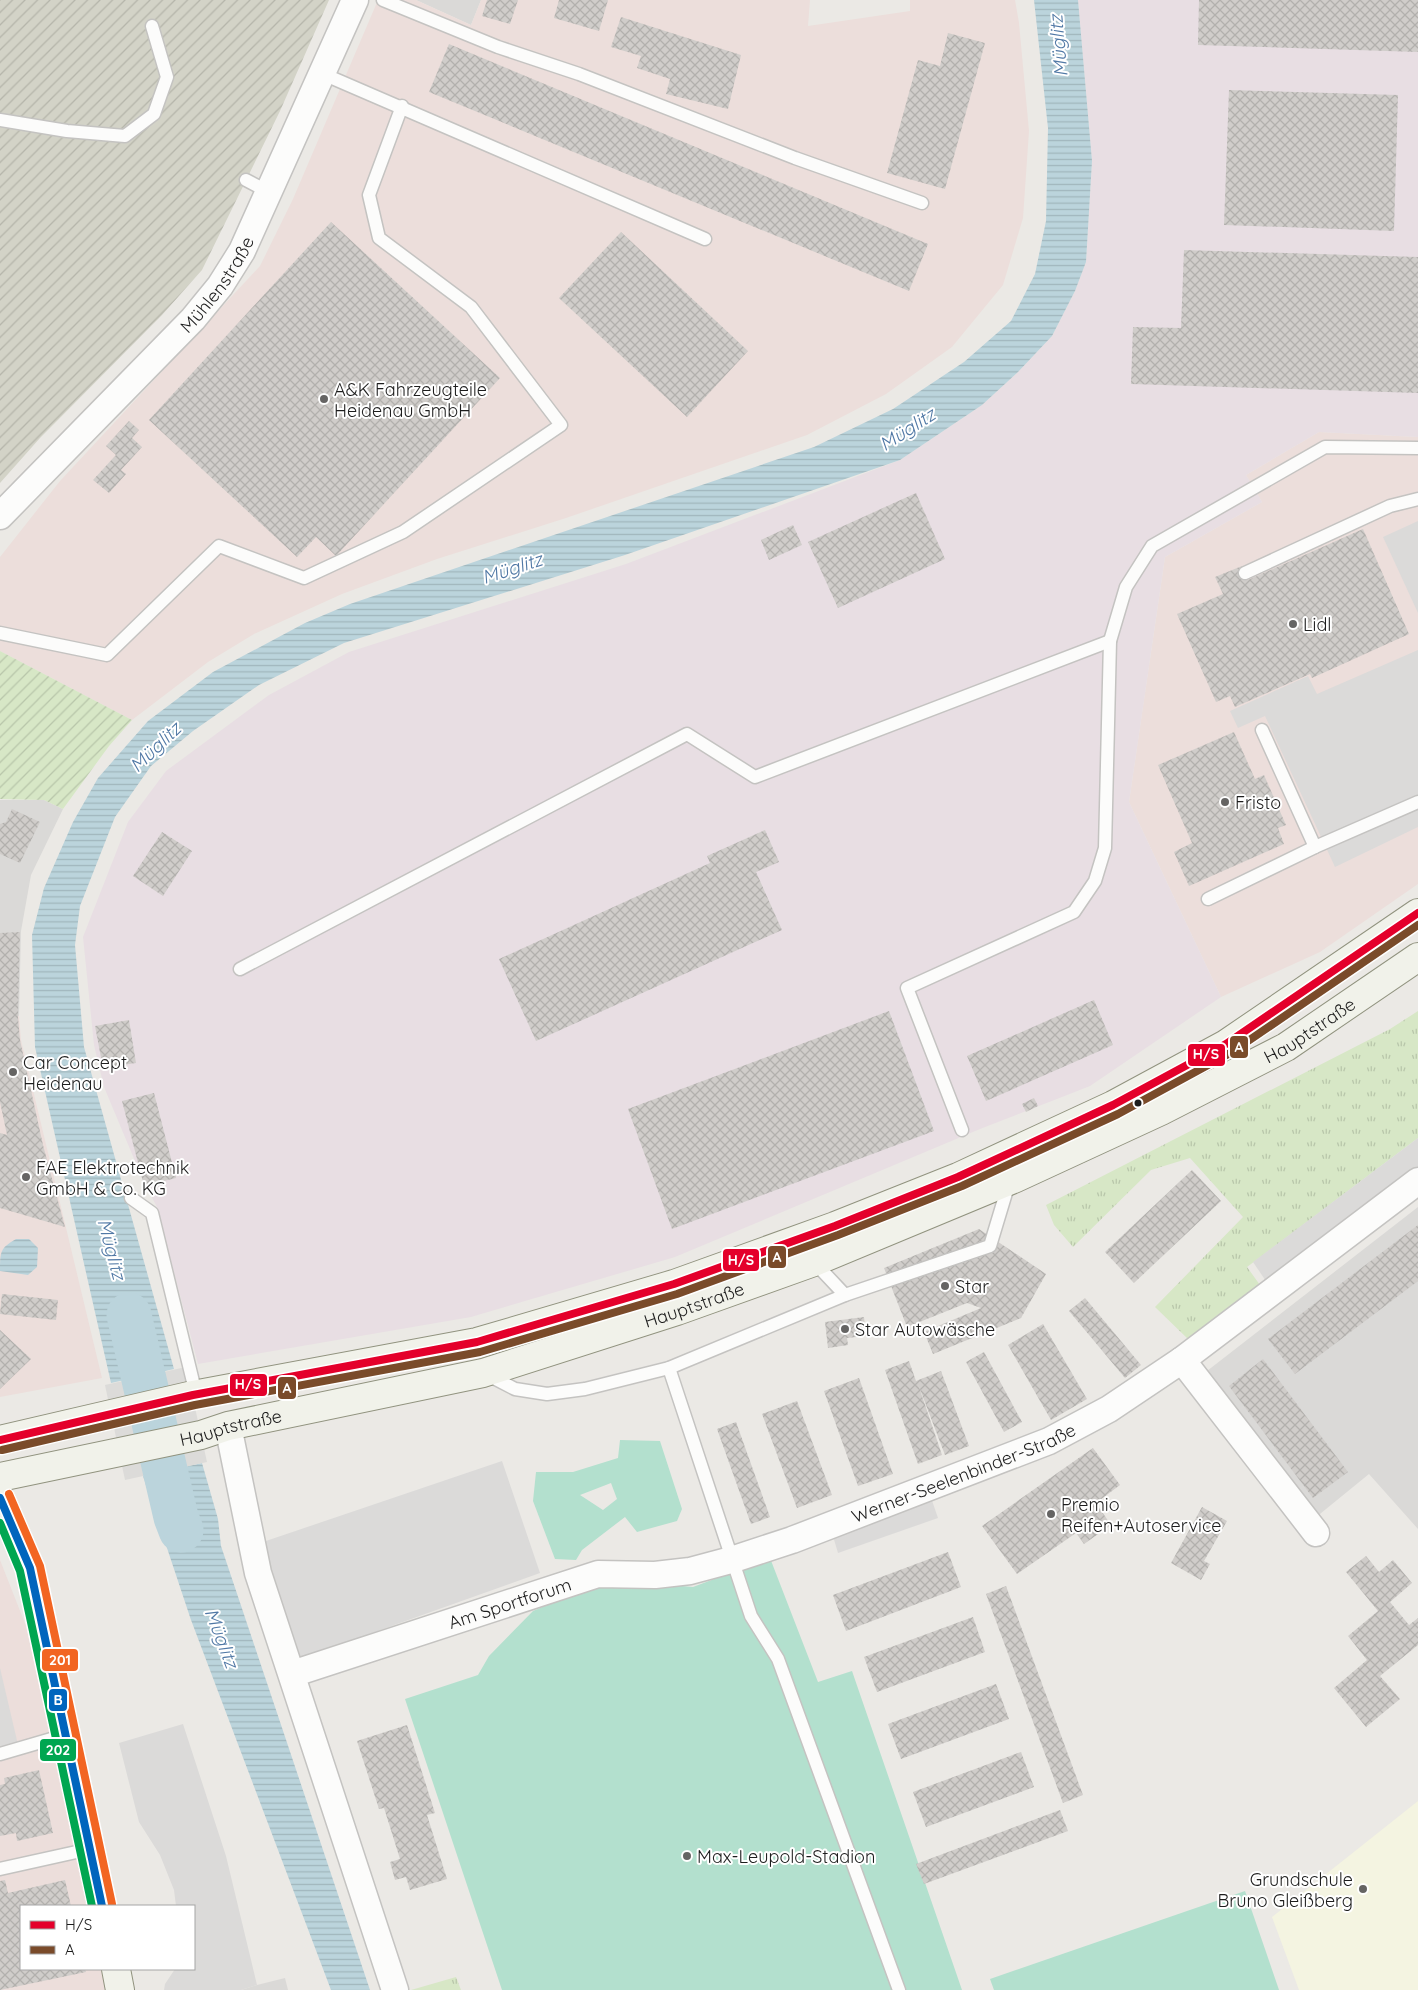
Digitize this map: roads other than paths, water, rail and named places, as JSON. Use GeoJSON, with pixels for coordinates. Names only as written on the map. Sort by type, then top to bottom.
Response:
{"type":"FeatureCollection","features":[{"type":"Feature","properties":{"kind":"main road","name":"Hauptstraße"},"geometry":{"type":"LineString","coordinates":[[0,1440],[111,1412],[477,1342],[674,1284],[853,1219],[958,1177],[1024,1147],[1113,1105],[1226,1044],[1418,913]]}},
{"type":"Feature","properties":{"kind":"main road","name":"Hauptstraße"},"geometry":{"type":"LineString","coordinates":[[0,1477],[201,1434],[228,1426],[484,1373],[677,1311],[814,1262],[1010,1181],[1161,1111],[1286,1047],[1418,957]]}},
{"type":"Feature","properties":{"kind":"main road"},"geometry":{"type":"LineString","coordinates":[[0,1498],[30,1568],[102,1905]]}},
{"type":"Feature","properties":{"kind":"main road"},"geometry":{"type":"LineString","coordinates":[[116,1970],[120,1990]]}},
{"type":"Feature","properties":{"kind":"street","name":"Mühlenstraße"},"geometry":{"type":"LineString","coordinates":[[0,516],[193,320],[220,286],[242,250],[355,0]]}},
{"type":"Feature","properties":{"kind":"street","name":"Werner-Seelenbinder-Straße"},"geometry":{"type":"LineString","coordinates":[[731,1560],[792,1540],[1042,1444],[1109,1409],[1182,1360],[1418,1181]]}},
{"type":"Feature","properties":{"kind":"street"},"geometry":{"type":"LineString","coordinates":[[1182,1360],[1316,1533]]}},
{"type":"Feature","properties":{"kind":"street"},"geometry":{"type":"LineString","coordinates":[[228,1426],[258,1573],[396,1990]]}},
{"type":"Feature","properties":{"kind":"street","name":"Am Sportforum"},"geometry":{"type":"LineString","coordinates":[[292,1674],[598,1574],[655,1575],[690,1571],[731,1560]]}},
{"type":"Feature","properties":{"kind":"lane"},"geometry":{"type":"LineString","coordinates":[[382,0],[498,47],[579,74],[795,158],[922,203]]}},
{"type":"Feature","properties":{"kind":"lane"},"geometry":{"type":"LineString","coordinates":[[0,120],[67,131],[125,136],[154,114],[167,77],[152,26]]}},
{"type":"Feature","properties":{"kind":"lane"},"geometry":{"type":"LineString","coordinates":[[323,74],[402,106],[705,239]]}},
{"type":"Feature","properties":{"kind":"lane"},"geometry":{"type":"LineString","coordinates":[[0,634],[107,655],[218,546],[304,578],[403,532],[561,425],[471,307],[379,238],[369,195],[402,106]]}},
{"type":"Feature","properties":{"kind":"lane"},"geometry":{"type":"LineString","coordinates":[[246,180],[269,192]]}},
{"type":"Feature","properties":{"kind":"lane"},"geometry":{"type":"LineString","coordinates":[[962,1130],[907,988],[1074,912],[1095,882],[1105,848],[1110,641],[1126,587],[1152,546],[1325,448],[1418,448]]}},
{"type":"Feature","properties":{"kind":"lane"},"geometry":{"type":"LineString","coordinates":[[1245,573],[1390,506],[1418,499]]}},
{"type":"Feature","properties":{"kind":"lane"},"geometry":{"type":"LineString","coordinates":[[240,969],[687,734],[755,778],[1110,641]]}},
{"type":"Feature","properties":{"kind":"lane"},"geometry":{"type":"LineString","coordinates":[[1262,730],[1315,847]]}},
{"type":"Feature","properties":{"kind":"lane"},"geometry":{"type":"LineString","coordinates":[[1208,899],[1315,847],[1418,802]]}},
{"type":"Feature","properties":{"kind":"lane"},"geometry":{"type":"LineString","coordinates":[[484,1373],[515,1389],[547,1394],[585,1389],[669,1368],[845,1296],[990,1246],[1010,1181]]}},
{"type":"Feature","properties":{"kind":"lane"},"geometry":{"type":"LineString","coordinates":[[131,1198],[152,1213],[194,1395]]}},
{"type":"Feature","properties":{"kind":"lane"},"geometry":{"type":"LineString","coordinates":[[814,1262],[845,1296]]}},
{"type":"Feature","properties":{"kind":"lane"},"geometry":{"type":"LineString","coordinates":[[669,1368],[751,1616],[778,1659],[899,1990]]}},
{"type":"Feature","properties":{"kind":"lane"},"geometry":{"type":"LineString","coordinates":[[0,1754],[65,1735]]}},
{"type":"Feature","properties":{"kind":"lane"},"geometry":{"type":"LineString","coordinates":[[0,1869],[90,1849]]}},
{"type":"Feature","properties":{"kind":"water"},"geometry":{"type":"Polygon","coordinates":[[[1034,0],[1078,0],[1092,161],[1086,262],[1075,291],[1052,336],[1018,372],[982,405],[900,460],[625,555],[344,643],[259,685],[193,731],[151,766],[115,817],[80,906],[75,945],[84,1047],[174,1369],[111,1383],[35,1047],[32,935],[44,888],[73,822],[98,778],[148,721],[213,672],[305,623],[350,604],[814,447],[893,409],[964,362],[1011,321],[1035,274],[1046,221],[1048,128],[1034,0]]]}},
{"type":"Feature","properties":{"kind":"water"},"geometry":{"type":"Polygon","coordinates":[[[16,1239],[29,1239],[38,1248],[37,1267],[28,1275],[0,1271],[2,1251],[16,1239]]]}},
{"type":"Feature","properties":{"kind":"water"},"geometry":{"type":"Polygon","coordinates":[[[202,1463],[218,1519],[221,1546],[370,1990],[331,1990],[191,1620],[143,1476],[202,1463]]]}},
{"type":"Feature","properties":{"kind":"waterway","name":"Müglitz"},"geometry":{"type":"LineString","coordinates":[[129,1315],[176,1517],[181,1530]]}},
{"type":"Feature","properties":{"kind":"place","name":"A&K Fahrzeugteile Heidenau GmbH"},"geometry":{"type":"Point","coordinates":[324,399]}},
{"type":"Feature","properties":{"kind":"place","name":"Lidl"},"geometry":{"type":"Point","coordinates":[1293,624]}},
{"type":"Feature","properties":{"kind":"place","name":"Fristo"},"geometry":{"type":"Point","coordinates":[1225,802]}},
{"type":"Feature","properties":{"kind":"place","name":"Car Concept Heidenau"},"geometry":{"type":"Point","coordinates":[13,1072]}},
{"type":"Feature","properties":{"kind":"place","name":"FAE Elektrotechnik GmbH & Co. KG"},"geometry":{"type":"Point","coordinates":[26,1177]}},
{"type":"Feature","properties":{"kind":"place","name":"Star"},"geometry":{"type":"Point","coordinates":[945,1286]}},
{"type":"Feature","properties":{"kind":"place","name":"Star Autowäsche"},"geometry":{"type":"Point","coordinates":[845,1329]}},
{"type":"Feature","properties":{"kind":"place","name":"Premio Reifen+Autoservice"},"geometry":{"type":"Point","coordinates":[1051,1514]}},
{"type":"Feature","properties":{"kind":"place","name":"Max-Leupold-Stadion"},"geometry":{"type":"Point","coordinates":[687,1856]}},
{"type":"Feature","properties":{"kind":"place","name":"Grundschule Bruno Gleißberg"},"geometry":{"type":"Point","coordinates":[1363,1889]}}]}
